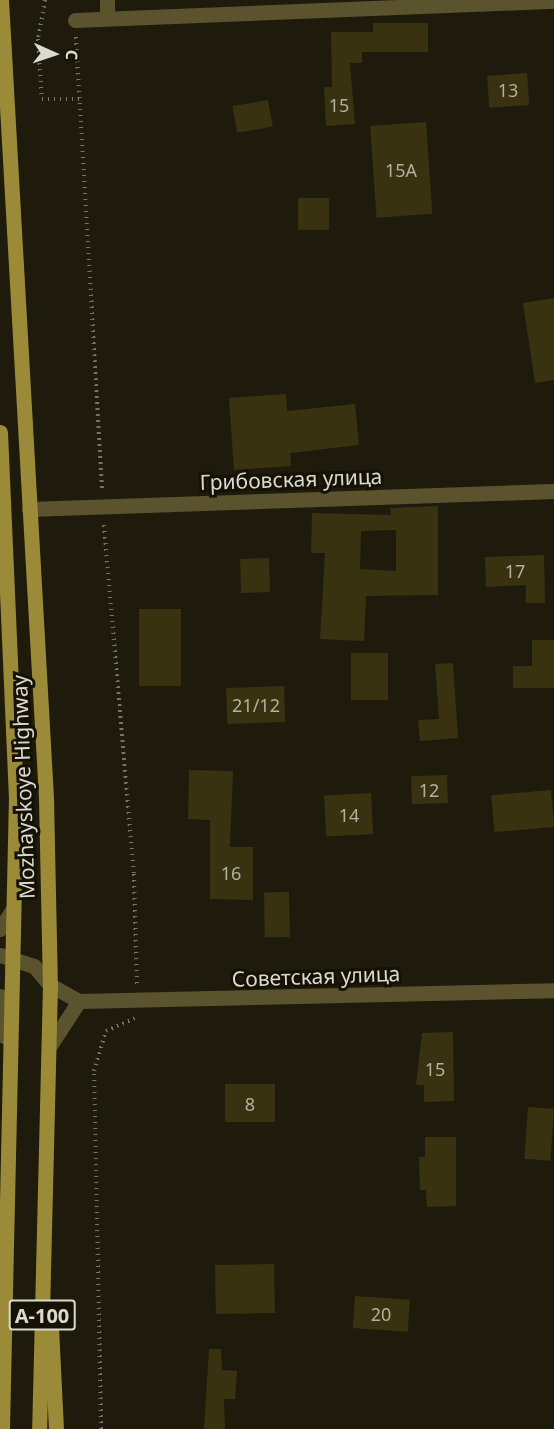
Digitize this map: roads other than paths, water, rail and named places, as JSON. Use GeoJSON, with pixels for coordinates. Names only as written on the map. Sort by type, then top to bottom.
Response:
{"type":"FeatureCollection","features":[{"type":"Feature","properties":{"kind":"main road","name":"Mozhayskoye Highway"},"geometry":{"type":"LineString","coordinates":[[1,0],[41,689],[50,985],[39,1429]]}},
{"type":"Feature","properties":{"kind":"main road","name":"Mozhayskoye Highway"},"geometry":{"type":"LineString","coordinates":[[0,432],[4,552],[15,712],[14,909],[7,955],[9,1074],[2,1429]]}},
{"type":"Feature","properties":{"kind":"main road"},"geometry":{"type":"LineString","coordinates":[[0,1241],[5,1191]]}},
{"type":"Feature","properties":{"kind":"main road"},"geometry":{"type":"LineString","coordinates":[[45,1201],[56,1429]]}},
{"type":"Feature","properties":{"kind":"street"},"geometry":{"type":"LineString","coordinates":[[107,0],[107,18]]}},
{"type":"Feature","properties":{"kind":"street"},"geometry":{"type":"LineString","coordinates":[[75,20],[554,1]]}},
{"type":"Feature","properties":{"kind":"street","name":"Грибовская улица"},"geometry":{"type":"LineString","coordinates":[[29,509],[554,490]]}},
{"type":"Feature","properties":{"kind":"street"},"geometry":{"type":"LineString","coordinates":[[0,929],[14,909]]}},
{"type":"Feature","properties":{"kind":"street","name":"Советская улица"},"geometry":{"type":"LineString","coordinates":[[7,955],[34,966],[50,985],[80,1001],[139,1002],[554,990]]}},
{"type":"Feature","properties":{"kind":"street"},"geometry":{"type":"LineString","coordinates":[[0,996],[9,1074]]}},
{"type":"Feature","properties":{"kind":"street"},"geometry":{"type":"LineString","coordinates":[[49,1047],[80,1001]]}}]}
